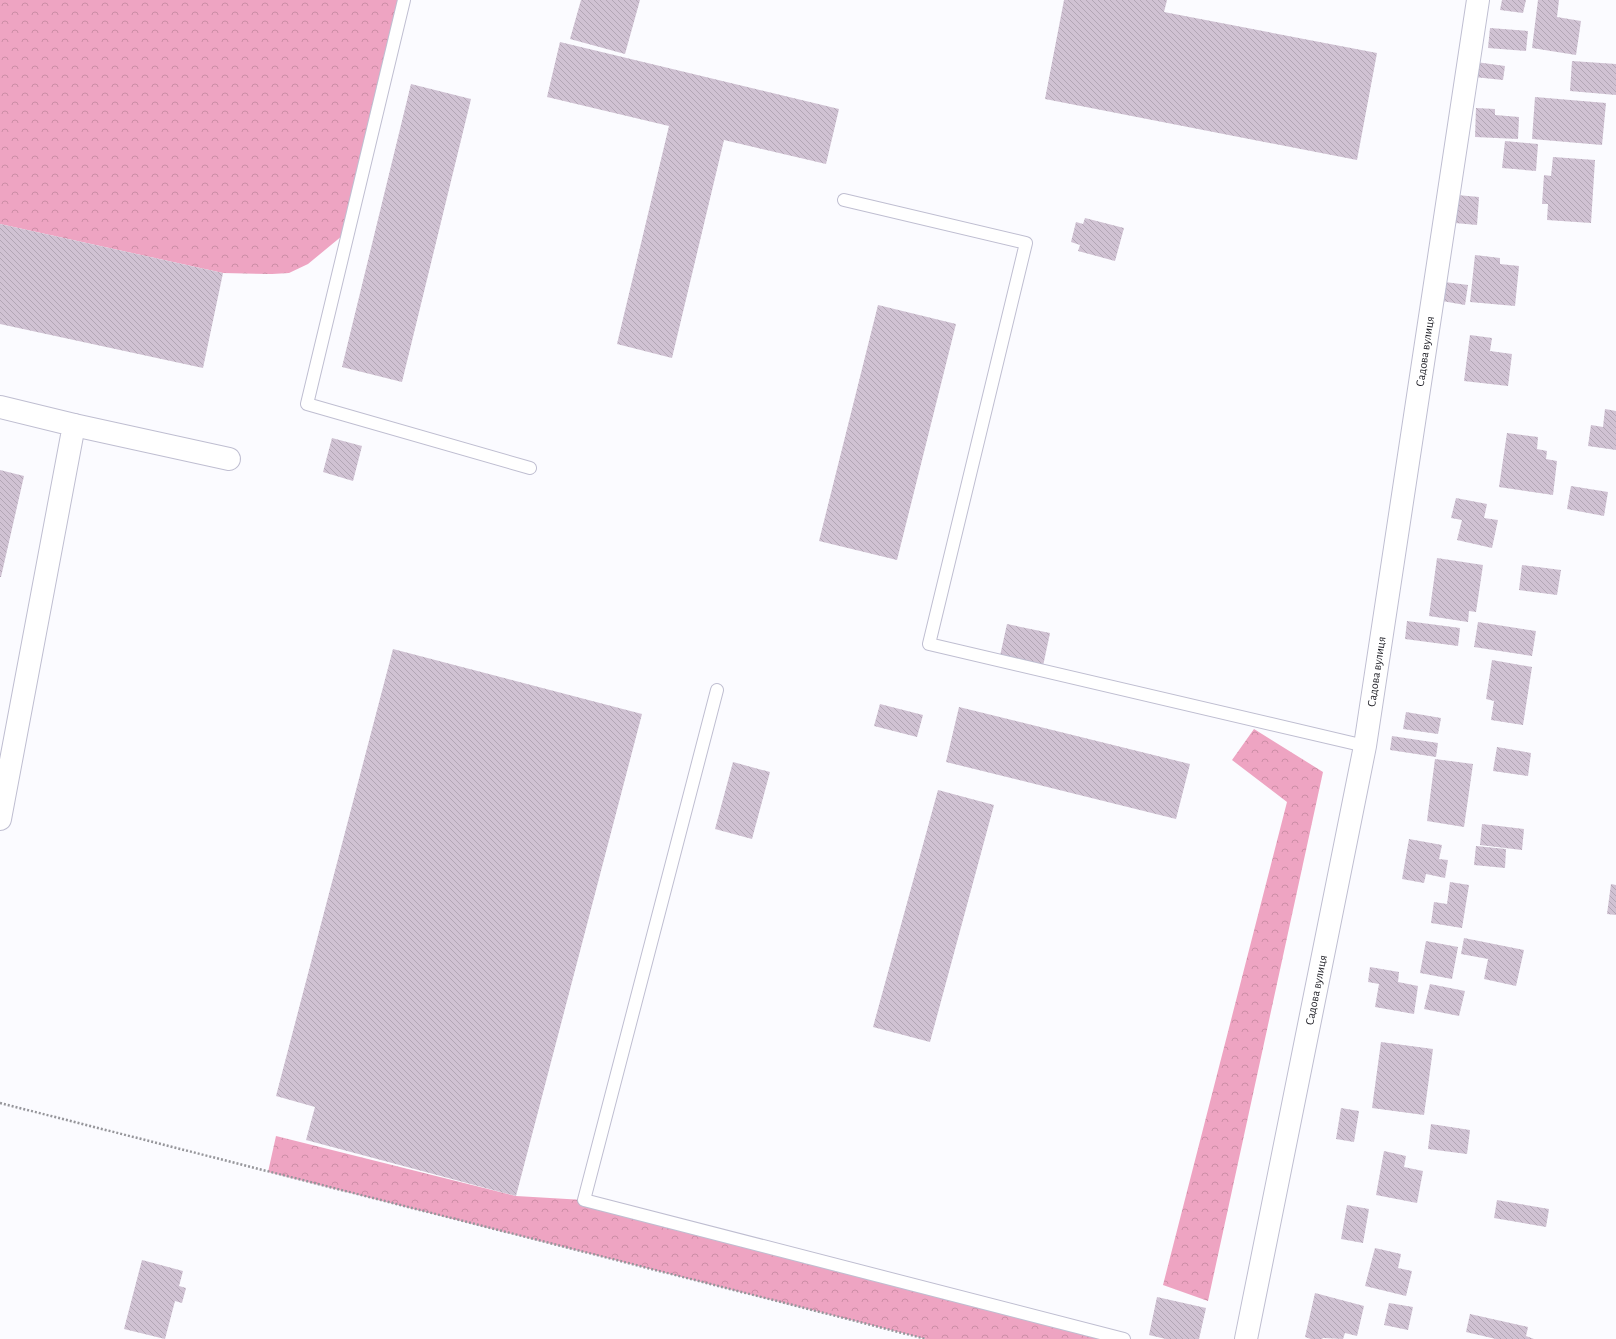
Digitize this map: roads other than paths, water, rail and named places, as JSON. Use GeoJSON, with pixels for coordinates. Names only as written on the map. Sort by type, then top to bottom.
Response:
{"type":"FeatureCollection","features":[{"type":"Feature","properties":{"kind":"street","name":"Садова вулиця"},"geometry":{"type":"LineString","coordinates":[[1246,1339],[1365,746],[1478,0]]}},
{"type":"Feature","properties":{"kind":"street"},"geometry":{"type":"LineString","coordinates":[[0,407],[229,459]]}},
{"type":"Feature","properties":{"kind":"street"},"geometry":{"type":"LineString","coordinates":[[0,819],[74,425]]}},
{"type":"Feature","properties":{"kind":"lane"},"geometry":{"type":"LineString","coordinates":[[404,0],[307,404],[530,468]]}},
{"type":"Feature","properties":{"kind":"lane"},"geometry":{"type":"LineString","coordinates":[[844,200],[1026,243],[928,644],[1365,746]]}},
{"type":"Feature","properties":{"kind":"lane"},"geometry":{"type":"LineString","coordinates":[[717,690],[584,1200],[1124,1339]]}}]}
